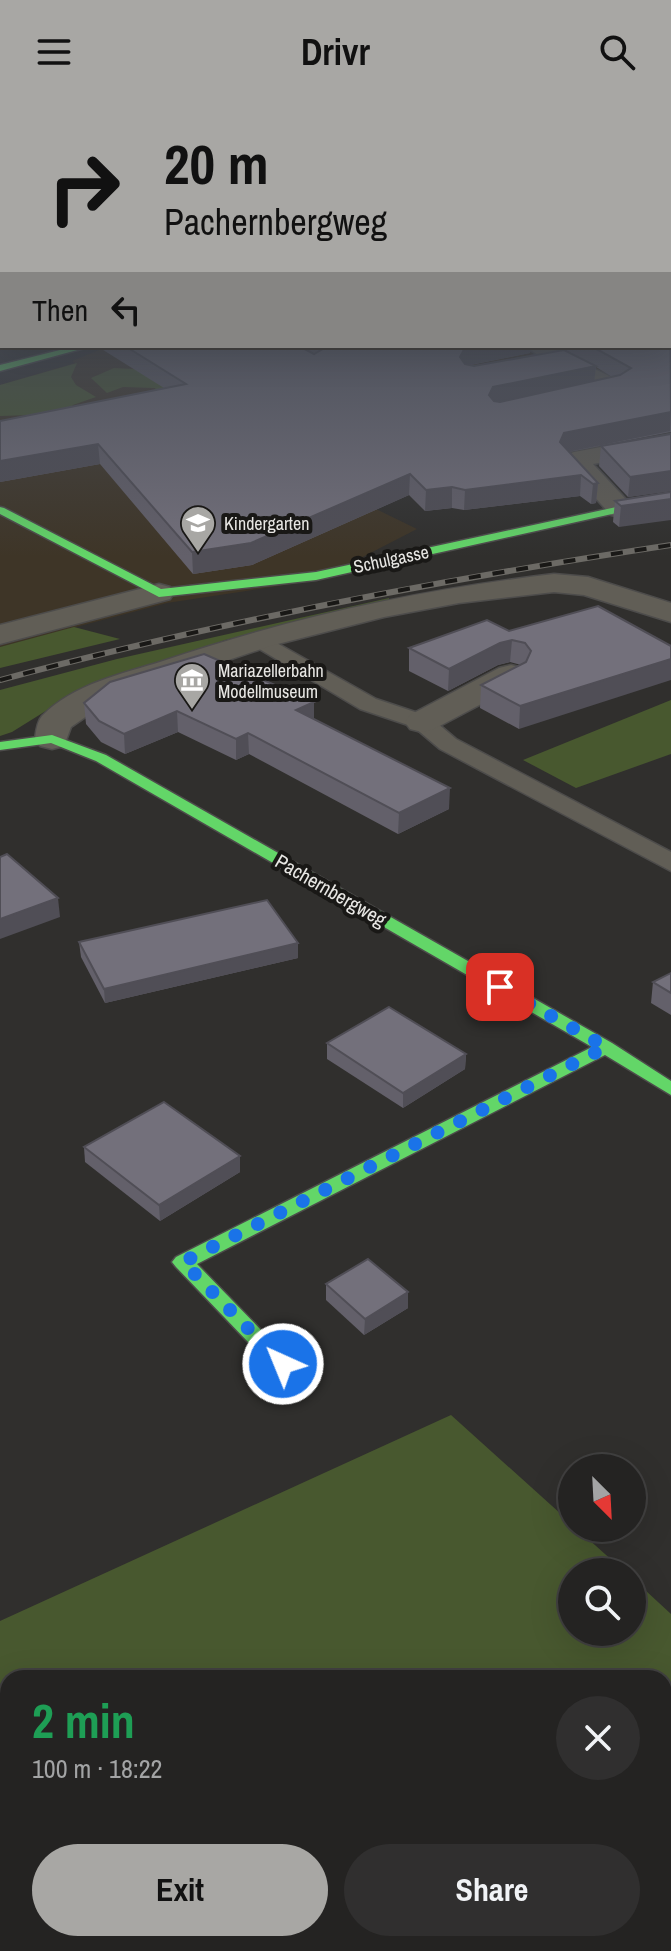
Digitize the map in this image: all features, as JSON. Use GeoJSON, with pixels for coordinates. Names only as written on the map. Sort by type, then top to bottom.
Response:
{"type":"FeatureCollection","features":[{"type":"Feature","properties":{"kind":"street"},"geometry":{"type":"LineString","coordinates":[[621,509],[574,460],[671,442]]}},
{"type":"Feature","properties":{"kind":"street","name":"Schulgasse"},"geometry":{"type":"LineString","coordinates":[[0,635],[159,593],[316,576],[621,509],[671,502]]}},
{"type":"Feature","properties":{"kind":"street"},"geometry":{"type":"LineString","coordinates":[[0,510],[159,593]]}},
{"type":"Feature","properties":{"kind":"street"},"geometry":{"type":"LineString","coordinates":[[52,739],[55,723],[98,693],[259,639],[383,608],[510,586],[554,583],[588,586],[671,613]]}},
{"type":"Feature","properties":{"kind":"street"},"geometry":{"type":"LineString","coordinates":[[422,722],[511,675]]}},
{"type":"Feature","properties":{"kind":"street","name":"Pachernbergweg"},"geometry":{"type":"LineString","coordinates":[[0,746],[52,739],[101,758],[606,1047],[671,1089]]}},
{"type":"Feature","properties":{"kind":"street"},"geometry":{"type":"LineString","coordinates":[[283,1364],[183,1262],[606,1047]]}},
{"type":"Feature","properties":{"kind":"lane"},"geometry":{"type":"LineString","coordinates":[[583,396],[618,386],[614,384]]}},
{"type":"Feature","properties":{"kind":"lane"},"geometry":{"type":"LineString","coordinates":[[259,639],[368,704],[422,722],[448,744],[671,863]]}},
{"type":"Feature","properties":{"kind":"shaded area"},"geometry":{"type":"Polygon","coordinates":[[[671,384],[671,390],[294,469],[417,529],[318,580],[167,603],[0,647],[0,385],[671,384]]]}},
{"type":"Feature","properties":{"kind":"green space"},"geometry":{"type":"Polygon","coordinates":[[[75,384],[96,397],[73,405],[65,414],[0,416],[0,385],[75,384]]]}},
{"type":"Feature","properties":{"kind":"green space"},"geometry":{"type":"Polygon","coordinates":[[[98,384],[172,384],[172,390],[157,392],[155,388],[123,387],[107,393],[98,384]]]}},
{"type":"Feature","properties":{"kind":"green space"},"geometry":{"type":"Polygon","coordinates":[[[389,598],[389,602],[225,640],[65,699],[12,732],[0,736],[0,690],[117,659],[389,598]]]}},
{"type":"Feature","properties":{"kind":"green space"},"geometry":{"type":"Polygon","coordinates":[[[74,627],[120,639],[0,668],[0,647],[74,627]]]}},
{"type":"Feature","properties":{"kind":"green space"},"geometry":{"type":"Polygon","coordinates":[[[671,700],[671,754],[576,788],[523,760],[671,700]]]}},
{"type":"Feature","properties":{"kind":"green space"},"geometry":{"type":"Polygon","coordinates":[[[451,1415],[558,1511],[558,1542],[592,1542],[609,1558],[558,1558],[558,1646],[646,1646],[646,1591],[671,1614],[671,1670],[0,1670],[0,1621],[451,1415]]]}},
{"type":"Feature","properties":{"kind":"building"},"geometry":{"type":"Polygon","coordinates":[[[185,384],[507,384],[493,387],[489,395],[500,402],[579,384],[671,384],[671,412],[564,433],[560,442],[598,483],[593,484],[581,475],[465,490],[452,487],[426,490],[410,474],[251,543],[192,552],[98,444],[0,461],[0,421],[185,384]]]}},
{"type":"Feature","properties":{"kind":"building"},"geometry":{"type":"Polygon","coordinates":[[[671,434],[671,471],[630,477],[601,446],[671,434]]]}},
{"type":"Feature","properties":{"kind":"building"},"geometry":{"type":"Polygon","coordinates":[[[671,492],[671,499],[621,506],[615,501],[671,492]]]}},
{"type":"Feature","properties":{"kind":"building"},"geometry":{"type":"Polygon","coordinates":[[[598,606],[671,646],[671,659],[520,706],[481,685],[526,662],[531,651],[525,643],[512,640],[500,643],[449,669],[409,648],[487,620],[509,631],[598,606]]]}},
{"type":"Feature","properties":{"kind":"building"},"geometry":{"type":"Polygon","coordinates":[[[204,654],[314,702],[296,710],[450,788],[399,813],[248,733],[236,739],[177,711],[124,734],[99,721],[84,703],[110,682],[204,654]]]}},
{"type":"Feature","properties":{"kind":"building"},"geometry":{"type":"Polygon","coordinates":[[[7,854],[58,898],[0,919],[0,857],[7,854]]]}},
{"type":"Feature","properties":{"kind":"building"},"geometry":{"type":"Polygon","coordinates":[[[267,900],[298,943],[104,989],[79,942],[267,900]]]}},
{"type":"Feature","properties":{"kind":"building"},"geometry":{"type":"Polygon","coordinates":[[[671,973],[671,993],[653,982],[671,973]]]}},
{"type":"Feature","properties":{"kind":"building"},"geometry":{"type":"Polygon","coordinates":[[[389,1007],[466,1054],[403,1093],[327,1043],[389,1007]]]}},
{"type":"Feature","properties":{"kind":"building"},"geometry":{"type":"Polygon","coordinates":[[[164,1102],[240,1156],[159,1205],[84,1147],[164,1102]]]}},
{"type":"Feature","properties":{"kind":"building"},"geometry":{"type":"Polygon","coordinates":[[[368,1259],[408,1292],[365,1319],[326,1284],[368,1259]]]}},
{"type":"Feature","properties":{"kind":"railway"},"geometry":{"type":"LineString","coordinates":[[0,680],[166,639],[334,603],[671,545]]}},
{"type":"Feature","properties":{"kind":"traffic: fast"},"geometry":{"type":"LineString","coordinates":[[0,510],[159,593],[316,576],[621,509],[671,502]]}},
{"type":"Feature","properties":{"kind":"traffic: fast"},"geometry":{"type":"LineString","coordinates":[[0,746],[52,739],[101,758],[606,1047],[671,1089]]}},
{"type":"Feature","properties":{"kind":"traffic: fast"},"geometry":{"type":"LineString","coordinates":[[283,1364],[183,1262],[606,1047]]}},
{"type":"Feature","properties":{"kind":"place","name":"Kindergarten"},"geometry":{"type":"Point","coordinates":[198,554]}},
{"type":"Feature","properties":{"kind":"place","name":"Mariazellerbahn Modellmuseum"},"geometry":{"type":"Point","coordinates":[192,711]}},
{"type":"Feature","properties":{"kind":"route"},"geometry":{"type":"LineString","coordinates":[[283,1364],[183,1262],[606,1047],[500,987]]}}]}
